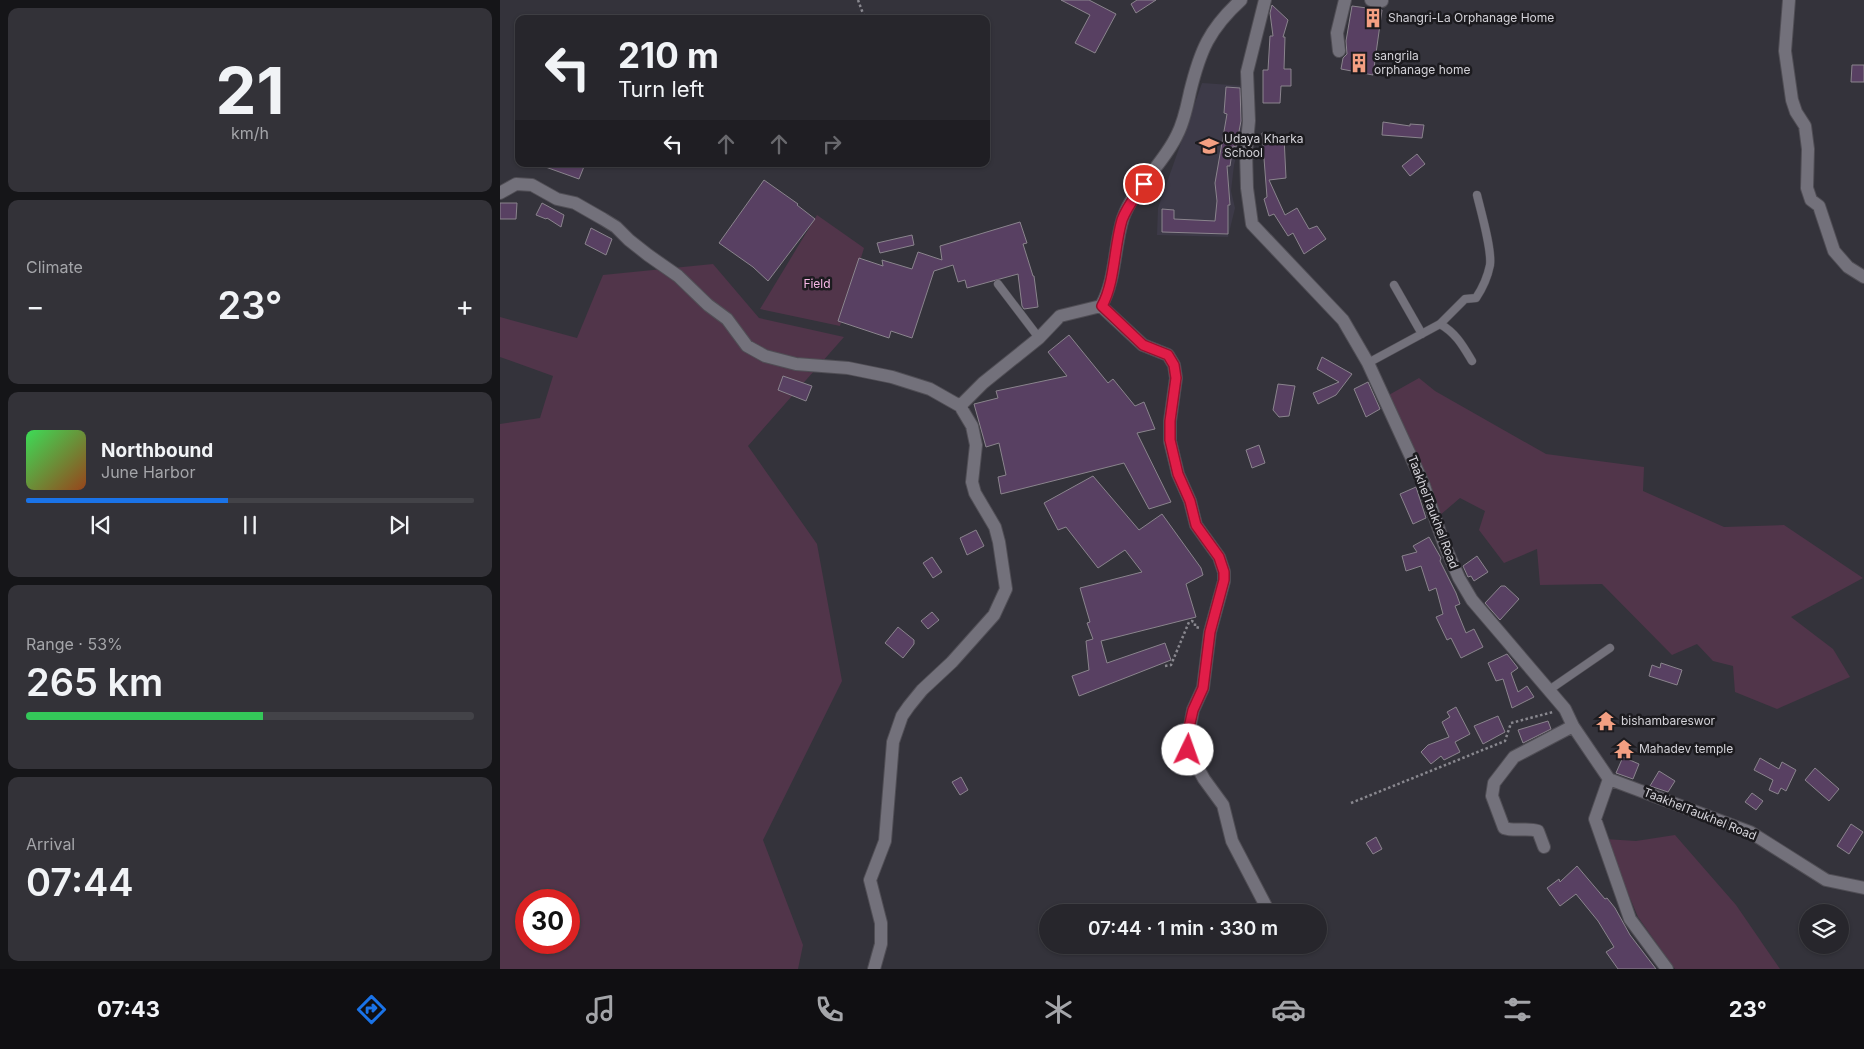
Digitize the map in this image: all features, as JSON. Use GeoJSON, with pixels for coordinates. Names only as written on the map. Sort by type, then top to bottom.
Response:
{"type":"FeatureCollection","features":[{"type":"Feature","properties":{"kind":"street"},"geometry":{"type":"LineString","coordinates":[[960,406],[983,383],[1039,338],[1060,316],[1102,306],[1108,295],[1120,228],[1129,204],[1177,136],[1198,63],[1208,40],[1223,18],[1241,0]]}},
{"type":"Feature","properties":{"kind":"street","name":"TaakhelTaukhel Road"},"geometry":{"type":"LineString","coordinates":[[1265,0],[1247,72],[1249,121],[1246,152],[1247,188],[1252,224],[1343,320],[1368,363],[1423,483],[1444,544],[1459,578],[1472,600],[1565,709],[1573,726],[1609,779],[1750,832],[1826,880],[1864,888]]}},
{"type":"Feature","properties":{"kind":"street"},"geometry":{"type":"LineString","coordinates":[[1339,51],[1337,32],[1345,0]]}},
{"type":"Feature","properties":{"kind":"street"},"geometry":{"type":"LineString","coordinates":[[1789,0],[1785,51],[1792,100],[1796,112],[1805,126],[1808,149],[1807,188],[1811,200],[1819,206],[1834,252],[1848,267],[1864,277]]}},
{"type":"Feature","properties":{"kind":"street"},"geometry":{"type":"LineString","coordinates":[[500,193],[516,184],[532,185],[557,199],[575,203],[603,219],[616,227],[641,250],[678,276],[708,306],[727,319],[747,346],[765,356],[796,364],[848,368],[892,377],[930,389],[960,406],[972,426],[976,445],[972,482],[975,493],[995,527],[1006,589],[994,615],[952,662],[922,690],[902,716],[893,742],[885,841],[870,880],[881,923],[881,944],[874,969]]}},
{"type":"Feature","properties":{"kind":"street"},"geometry":{"type":"LineString","coordinates":[[1102,306],[1143,345],[1168,355],[1174,365],[1176,378],[1170,421],[1170,440],[1178,474],[1190,501],[1196,525],[1219,557],[1224,572],[1224,580],[1210,632],[1203,688],[1193,710],[1188,732],[1188,750],[1204,779],[1224,805],[1232,841],[1265,904]]}},
{"type":"Feature","properties":{"kind":"street"},"geometry":{"type":"LineString","coordinates":[[1544,847],[1538,831],[1532,829],[1512,831],[1504,828],[1492,796],[1494,783],[1514,757],[1573,726]]}},
{"type":"Feature","properties":{"kind":"street"},"geometry":{"type":"LineString","coordinates":[[1609,779],[1595,819],[1630,918],[1667,969]]}},
{"type":"Feature","properties":{"kind":"lane"},"geometry":{"type":"LineString","coordinates":[[1368,363],[1440,324],[1465,299],[1476,298],[1480,292],[1490,264],[1488,243],[1477,195]]}},
{"type":"Feature","properties":{"kind":"lane"},"geometry":{"type":"LineString","coordinates":[[998,284],[1039,338]]}},
{"type":"Feature","properties":{"kind":"lane"},"geometry":{"type":"LineString","coordinates":[[1394,285],[1422,334]]}},
{"type":"Feature","properties":{"kind":"lane"},"geometry":{"type":"LineString","coordinates":[[1440,324],[1450,330],[1458,339],[1472,361]]}},
{"type":"Feature","properties":{"kind":"lane"},"geometry":{"type":"LineString","coordinates":[[1549,690],[1610,648]]}},
{"type":"Feature","properties":{"kind":"path"},"geometry":{"type":"LineString","coordinates":[[858,0],[864,15]]}},
{"type":"Feature","properties":{"kind":"path"},"geometry":{"type":"LineString","coordinates":[[1165,666],[1171,665],[1186,625],[1189,622],[1195,623]]}},
{"type":"Feature","properties":{"kind":"path"},"geometry":{"type":"LineString","coordinates":[[1351,803],[1506,741],[1511,723],[1565,709]]}},
{"type":"Feature","properties":{"kind":"shaded area","name":"Udaya Kharka School"},"geometry":{"type":"Polygon","coordinates":[[[1202,83],[1246,86],[1244,127],[1234,165],[1231,191],[1235,208],[1228,237],[1157,235],[1158,208],[1202,83]]]}},
{"type":"Feature","properties":{"kind":"green space","name":"Field"},"geometry":{"type":"Polygon","coordinates":[[[817,215],[864,248],[840,326],[760,309],[817,215]]]}},
{"type":"Feature","properties":{"kind":"green space"},"geometry":{"type":"Polygon","coordinates":[[[713,264],[759,318],[844,337],[748,446],[817,544],[842,681],[763,840],[803,945],[798,969],[500,969],[500,424],[540,418],[553,376],[500,357],[500,317],[577,338],[603,275],[713,264]]]}},
{"type":"Feature","properties":{"kind":"green space"},"geometry":{"type":"Polygon","coordinates":[[[1419,378],[1435,391],[1546,454],[1644,467],[1643,491],[1724,527],[1784,525],[1863,578],[1791,617],[1833,649],[1850,677],[1777,709],[1735,692],[1733,666],[1713,661],[1697,644],[1672,655],[1602,584],[1540,585],[1537,549],[1504,563],[1479,530],[1485,511],[1460,498],[1439,516],[1387,396],[1419,378]]]}},
{"type":"Feature","properties":{"kind":"green space"},"geometry":{"type":"Polygon","coordinates":[[[1675,835],[1736,905],[1780,969],[1675,969],[1638,917],[1605,839],[1636,841],[1675,835]]]}},
{"type":"Feature","properties":{"kind":"building"},"geometry":{"type":"Polygon","coordinates":[[[1061,0],[1089,0],[1116,14],[1095,53],[1075,43],[1090,15],[1061,0]]]}},
{"type":"Feature","properties":{"kind":"building"},"geometry":{"type":"Polygon","coordinates":[[[1137,0],[1156,0],[1136,13],[1131,4],[1137,0]]]}},
{"type":"Feature","properties":{"kind":"building"},"geometry":{"type":"Polygon","coordinates":[[[1272,5],[1288,20],[1283,37],[1285,37],[1284,69],[1291,69],[1291,86],[1281,86],[1280,103],[1263,103],[1263,70],[1268,70],[1270,36],[1273,36],[1270,13],[1272,5]]]}},
{"type":"Feature","properties":{"kind":"building"},"geometry":{"type":"Polygon","coordinates":[[[1352,6],[1382,10],[1373,75],[1341,69],[1343,58],[1347,54],[1346,41],[1352,6]]]}},
{"type":"Feature","properties":{"kind":"building"},"geometry":{"type":"Polygon","coordinates":[[[1852,65],[1864,65],[1864,82],[1851,82],[1852,65]]]}},
{"type":"Feature","properties":{"kind":"building"},"geometry":{"type":"Polygon","coordinates":[[[1226,87],[1240,88],[1241,121],[1236,147],[1233,146],[1230,166],[1227,166],[1230,205],[1228,205],[1228,234],[1162,232],[1162,209],[1174,210],[1174,219],[1215,221],[1217,201],[1215,183],[1227,114],[1224,113],[1226,87]]]}},
{"type":"Feature","properties":{"kind":"building"},"geometry":{"type":"Polygon","coordinates":[[[1383,122],[1410,126],[1410,124],[1424,125],[1422,138],[1382,135],[1383,122]]]}},
{"type":"Feature","properties":{"kind":"building"},"geometry":{"type":"Polygon","coordinates":[[[1262,133],[1284,137],[1286,178],[1269,180],[1285,215],[1297,208],[1309,229],[1317,226],[1326,239],[1304,254],[1293,233],[1288,236],[1274,214],[1269,216],[1264,199],[1267,197],[1262,133]]]}},
{"type":"Feature","properties":{"kind":"building"},"geometry":{"type":"Polygon","coordinates":[[[1417,154],[1425,164],[1410,176],[1402,166],[1417,154]]]}},
{"type":"Feature","properties":{"kind":"building"},"geometry":{"type":"Polygon","coordinates":[[[546,167],[584,167],[579,179],[546,167]]]}},
{"type":"Feature","properties":{"kind":"building"},"geometry":{"type":"Polygon","coordinates":[[[764,180],[798,204],[815,219],[768,281],[753,267],[719,243],[764,180]]]}},
{"type":"Feature","properties":{"kind":"building"},"geometry":{"type":"Polygon","coordinates":[[[500,203],[517,203],[516,219],[500,219],[500,203]]]}},
{"type":"Feature","properties":{"kind":"building"},"geometry":{"type":"Polygon","coordinates":[[[542,203],[564,215],[561,227],[547,218],[536,215],[542,203]]]}},
{"type":"Feature","properties":{"kind":"building"},"geometry":{"type":"Polygon","coordinates":[[[1020,222],[1027,243],[1023,244],[1034,276],[1038,307],[1024,309],[1022,306],[1018,274],[967,288],[965,280],[958,282],[953,265],[934,271],[912,338],[891,331],[889,338],[838,321],[859,258],[883,266],[882,260],[912,269],[918,252],[942,260],[940,246],[1020,222]]]}},
{"type":"Feature","properties":{"kind":"building"},"geometry":{"type":"Polygon","coordinates":[[[591,228],[612,239],[606,255],[585,244],[591,228]]]}},
{"type":"Feature","properties":{"kind":"building"},"geometry":{"type":"Polygon","coordinates":[[[912,235],[914,245],[880,253],[877,243],[912,235]]]}},
{"type":"Feature","properties":{"kind":"building"},"geometry":{"type":"Polygon","coordinates":[[[1069,335],[1108,383],[1113,379],[1135,406],[1144,402],[1155,429],[1137,433],[1171,502],[1149,509],[1124,463],[1001,494],[998,477],[1006,475],[999,443],[986,447],[974,404],[998,398],[996,391],[1067,376],[1048,352],[1069,335]]]}},
{"type":"Feature","properties":{"kind":"building"},"geometry":{"type":"Polygon","coordinates":[[[1322,357],[1352,374],[1336,395],[1318,404],[1313,393],[1339,382],[1317,369],[1322,357]]]}},
{"type":"Feature","properties":{"kind":"building"},"geometry":{"type":"Polygon","coordinates":[[[783,376],[812,386],[806,401],[778,390],[783,376]]]}},
{"type":"Feature","properties":{"kind":"building"},"geometry":{"type":"Polygon","coordinates":[[[1368,382],[1380,409],[1366,417],[1354,389],[1368,382]]]}},
{"type":"Feature","properties":{"kind":"building"},"geometry":{"type":"Polygon","coordinates":[[[1278,384],[1295,386],[1289,416],[1279,417],[1273,410],[1278,384]]]}},
{"type":"Feature","properties":{"kind":"building"},"geometry":{"type":"Polygon","coordinates":[[[1259,445],[1265,463],[1252,468],[1246,450],[1259,445]]]}},
{"type":"Feature","properties":{"kind":"building"},"geometry":{"type":"Polygon","coordinates":[[[1093,476],[1139,530],[1162,514],[1201,568],[1203,575],[1186,584],[1196,617],[1101,641],[1107,663],[1165,643],[1171,660],[1079,696],[1072,676],[1089,670],[1086,641],[1093,639],[1087,623],[1090,622],[1080,588],[1142,572],[1125,550],[1098,568],[1066,527],[1058,530],[1044,503],[1093,476]]]}},
{"type":"Feature","properties":{"kind":"building"},"geometry":{"type":"Polygon","coordinates":[[[1416,487],[1426,518],[1413,524],[1400,494],[1416,487]]]}},
{"type":"Feature","properties":{"kind":"building"},"geometry":{"type":"Polygon","coordinates":[[[976,530],[984,546],[967,555],[960,538],[976,530]]]}},
{"type":"Feature","properties":{"kind":"building"},"geometry":{"type":"Polygon","coordinates":[[[1429,537],[1441,558],[1440,561],[1456,593],[1460,604],[1455,606],[1466,633],[1474,629],[1483,647],[1461,658],[1451,638],[1447,640],[1436,617],[1443,614],[1436,588],[1429,591],[1421,566],[1406,571],[1402,556],[1417,552],[1413,546],[1429,537]]]}},
{"type":"Feature","properties":{"kind":"building"},"geometry":{"type":"Polygon","coordinates":[[[1477,556],[1488,572],[1474,581],[1471,576],[1468,577],[1463,566],[1477,556]]]}},
{"type":"Feature","properties":{"kind":"building"},"geometry":{"type":"Polygon","coordinates":[[[932,557],[942,572],[933,578],[923,563],[932,557]]]}},
{"type":"Feature","properties":{"kind":"building"},"geometry":{"type":"Polygon","coordinates":[[[1501,586],[1505,586],[1519,599],[1500,620],[1485,603],[1501,586]]]}},
{"type":"Feature","properties":{"kind":"building"},"geometry":{"type":"Polygon","coordinates":[[[932,612],[939,620],[928,629],[921,621],[932,612]]]}},
{"type":"Feature","properties":{"kind":"building"},"geometry":{"type":"Polygon","coordinates":[[[898,627],[914,640],[914,644],[903,658],[885,643],[898,627]]]}},
{"type":"Feature","properties":{"kind":"building"},"geometry":{"type":"Polygon","coordinates":[[[1507,654],[1518,668],[1511,673],[1518,692],[1527,686],[1534,697],[1512,708],[1503,679],[1496,681],[1488,663],[1507,654]]]}},
{"type":"Feature","properties":{"kind":"building"},"geometry":{"type":"Polygon","coordinates":[[[1661,663],[1682,670],[1677,685],[1649,676],[1652,665],[1660,668],[1661,663]]]}},
{"type":"Feature","properties":{"kind":"building"},"geometry":{"type":"Polygon","coordinates":[[[1456,707],[1470,734],[1455,742],[1460,752],[1444,760],[1441,756],[1431,764],[1421,752],[1428,745],[1449,737],[1442,722],[1450,717],[1447,712],[1456,707]]]}},
{"type":"Feature","properties":{"kind":"building"},"geometry":{"type":"Polygon","coordinates":[[[1498,716],[1505,732],[1483,744],[1474,726],[1498,716]]]}},
{"type":"Feature","properties":{"kind":"building"},"geometry":{"type":"Polygon","coordinates":[[[1548,721],[1551,729],[1523,743],[1518,730],[1548,721]]]}},
{"type":"Feature","properties":{"kind":"building"},"geometry":{"type":"Polygon","coordinates":[[[1623,757],[1639,764],[1633,779],[1616,773],[1623,757]]]}},
{"type":"Feature","properties":{"kind":"building"},"geometry":{"type":"Polygon","coordinates":[[[1760,758],[1779,769],[1782,762],[1796,770],[1786,791],[1781,788],[1778,794],[1769,790],[1773,780],[1754,770],[1760,758]]]}},
{"type":"Feature","properties":{"kind":"building"},"geometry":{"type":"Polygon","coordinates":[[[1815,768],[1839,789],[1829,801],[1805,780],[1815,768]]]}},
{"type":"Feature","properties":{"kind":"building"},"geometry":{"type":"Polygon","coordinates":[[[1659,771],[1675,781],[1668,792],[1650,786],[1659,771]]]}},
{"type":"Feature","properties":{"kind":"building"},"geometry":{"type":"Polygon","coordinates":[[[961,777],[968,790],[960,795],[952,782],[961,777]]]}},
{"type":"Feature","properties":{"kind":"building"},"geometry":{"type":"Polygon","coordinates":[[[1752,793],[1763,801],[1756,810],[1745,802],[1752,793]]]}},
{"type":"Feature","properties":{"kind":"building"},"geometry":{"type":"Polygon","coordinates":[[[1851,824],[1863,832],[1849,854],[1837,846],[1851,824]]]}},
{"type":"Feature","properties":{"kind":"building"},"geometry":{"type":"Polygon","coordinates":[[[1376,837],[1382,849],[1373,854],[1366,843],[1376,837]]]}},
{"type":"Feature","properties":{"kind":"building"},"geometry":{"type":"Polygon","coordinates":[[[1577,866],[1615,908],[1630,935],[1656,969],[1618,969],[1606,952],[1614,947],[1598,921],[1576,894],[1560,906],[1547,888],[1559,879],[1560,882],[1577,866]]]}},
{"type":"Feature","properties":{"kind":"place","name":"Shangri-La Orphanage Home"},"geometry":{"type":"Point","coordinates":[1373,18]}},
{"type":"Feature","properties":{"kind":"place","name":"sangrila orphanage home"},"geometry":{"type":"Point","coordinates":[1359,63]}},
{"type":"Feature","properties":{"kind":"place","name":"Udaya Kharka School"},"geometry":{"type":"Point","coordinates":[1209,146]}},
{"type":"Feature","properties":{"kind":"place","name":"bishambareswor"},"geometry":{"type":"Point","coordinates":[1606,721]}},
{"type":"Feature","properties":{"kind":"place","name":"Mahadev temple"},"geometry":{"type":"Point","coordinates":[1624,749]}},
{"type":"Feature","properties":{"kind":"route"},"geometry":{"type":"LineString","coordinates":[[1144,184],[1129,204],[1123,218],[1108,295],[1102,306],[1143,345],[1168,355],[1174,365],[1176,378],[1170,421],[1170,440],[1178,474],[1190,501],[1196,525],[1219,557],[1224,572],[1224,580],[1210,632],[1203,688],[1193,710],[1188,732],[1188,750]]}}]}
